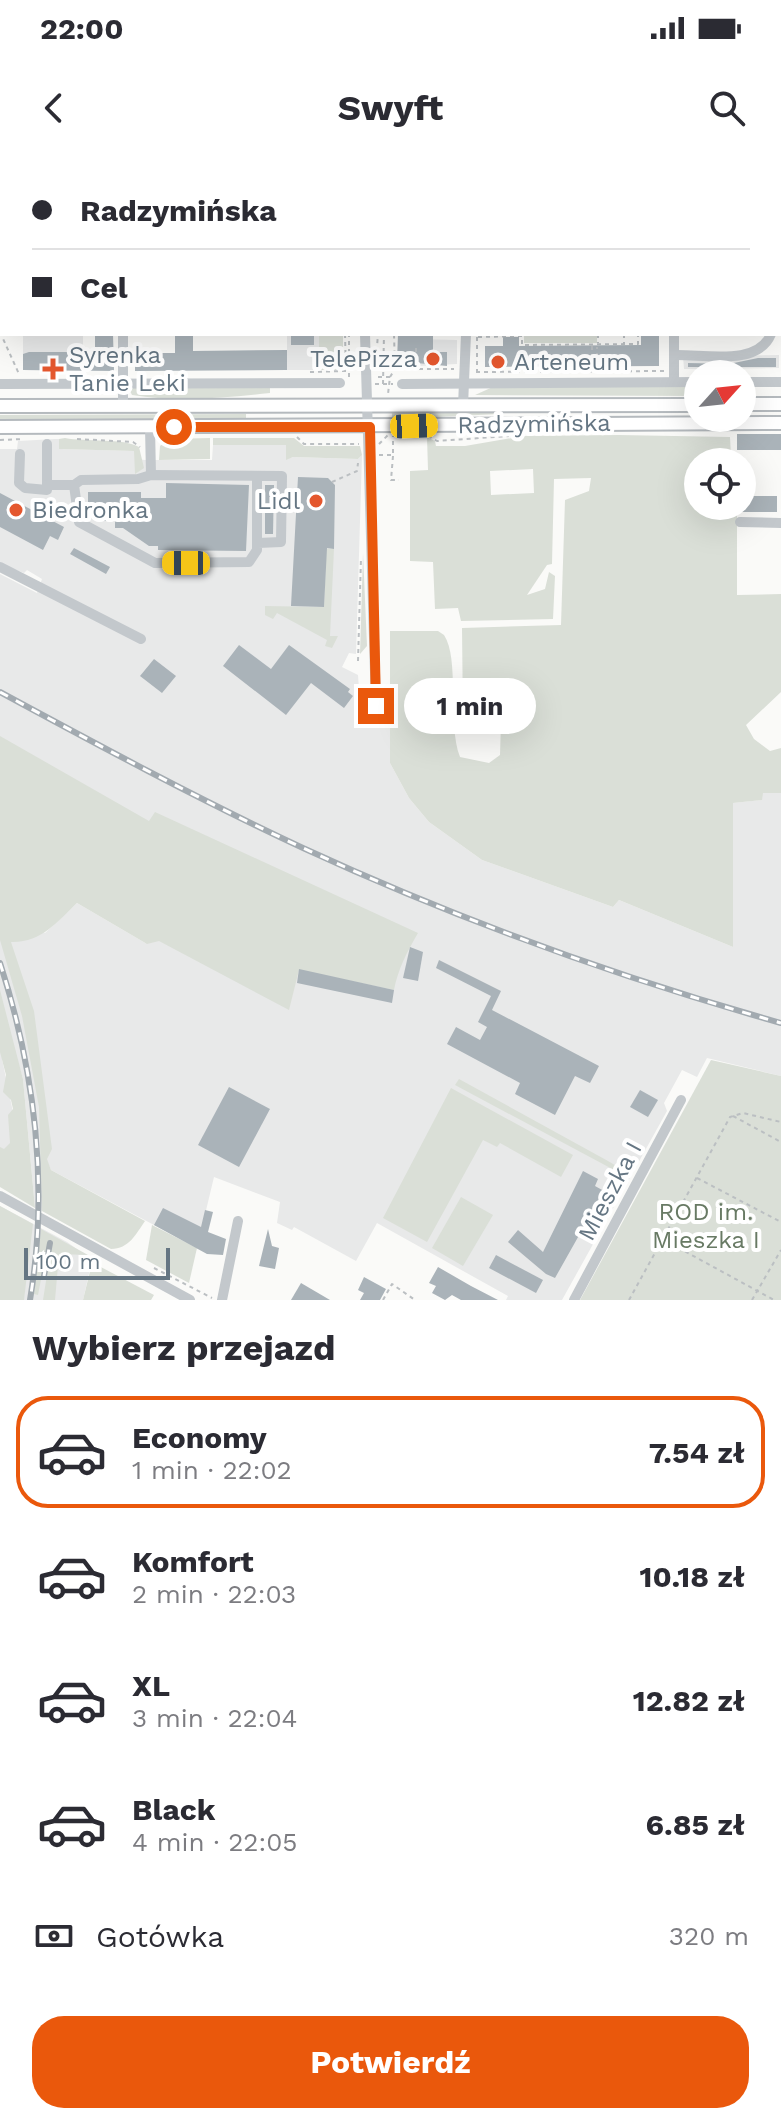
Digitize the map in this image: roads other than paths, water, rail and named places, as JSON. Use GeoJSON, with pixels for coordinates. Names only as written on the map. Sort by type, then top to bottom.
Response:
{"type":"FeatureCollection","features":[{"type":"Feature","properties":{"kind":"main road"},"geometry":{"type":"LineString","coordinates":[[756,404],[781,404]]}},
{"type":"Feature","properties":{"kind":"main road"},"geometry":{"type":"LineString","coordinates":[[506,405],[506,424]]}},
{"type":"Feature","properties":{"kind":"main road","name":"Radzymińska"},"geometry":{"type":"LineString","coordinates":[[0,406],[684,405]]}},
{"type":"Feature","properties":{"kind":"main road","name":"Radzymińska"},"geometry":{"type":"LineString","coordinates":[[0,427],[781,423]]}},
{"type":"Feature","properties":{"kind":"street"},"geometry":{"type":"LineString","coordinates":[[123,336],[123,406]]}},
{"type":"Feature","properties":{"kind":"street"},"geometry":{"type":"LineString","coordinates":[[365,336],[376,706]]}},
{"type":"Feature","properties":{"kind":"street"},"geometry":{"type":"LineString","coordinates":[[463,406],[470,376],[473,336]]}},
{"type":"Feature","properties":{"kind":"street"},"geometry":{"type":"LineString","coordinates":[[674,336],[674,377]]}},
{"type":"Feature","properties":{"kind":"street"},"geometry":{"type":"LineString","coordinates":[[674,355],[753,354],[767,344],[770,336]]}},
{"type":"Feature","properties":{"kind":"street","name":"Radzymińska"},"geometry":{"type":"LineString","coordinates":[[402,384],[470,376],[684,377]]}},
{"type":"Feature","properties":{"kind":"street"},"geometry":{"type":"LineString","coordinates":[[0,384],[346,380]]}},
{"type":"Feature","properties":{"kind":"street"},"geometry":{"type":"LineString","coordinates":[[756,382],[781,382]]}},
{"type":"Feature","properties":{"kind":"street"},"geometry":{"type":"LineString","coordinates":[[150,427],[151,475]]}},
{"type":"Feature","properties":{"kind":"street"},"geometry":{"type":"LineString","coordinates":[[20,454],[19,483],[25,488],[47,490],[47,444]]}},
{"type":"Feature","properties":{"kind":"street"},"geometry":{"type":"LineString","coordinates":[[47,485],[74,485],[81,480],[138,479],[151,475],[282,476],[281,542],[258,543]]}},
{"type":"Feature","properties":{"kind":"street"},"geometry":{"type":"LineString","coordinates":[[74,485],[79,522],[155,563],[249,562],[258,543],[257,476]]}},
{"type":"Feature","properties":{"kind":"street"},"geometry":{"type":"LineString","coordinates":[[740,522],[781,523]]}},
{"type":"Feature","properties":{"kind":"street"},"geometry":{"type":"LineString","coordinates":[[0,567],[141,639]]}},
{"type":"Feature","properties":{"kind":"street","name":"Mieszka I"},"geometry":{"type":"LineString","coordinates":[[574,1300],[681,1100]]}},
{"type":"Feature","properties":{"kind":"street"},"geometry":{"type":"LineString","coordinates":[[0,1196],[190,1300]]}},
{"type":"Feature","properties":{"kind":"street"},"geometry":{"type":"LineString","coordinates":[[222,1300],[238,1221]]}},
{"type":"Feature","properties":{"kind":"railway"},"geometry":{"type":"LineString","coordinates":[[0,692],[226,811],[361,874],[538,945],[781,1023]]}},
{"type":"Feature","properties":{"kind":"railway"},"geometry":{"type":"LineString","coordinates":[[0,963],[22,1045],[35,1130],[38,1215],[30,1300]]}},
{"type":"Feature","properties":{"kind":"railway"},"geometry":{"type":"LineString","coordinates":[[44,1276],[50,1243]]}},
{"type":"Feature","properties":{"kind":"place","name":"TelePizza"},"geometry":{"type":"Point","coordinates":[433,359]}},
{"type":"Feature","properties":{"kind":"place","name":"Arteneum"},"geometry":{"type":"Point","coordinates":[498,362]}},
{"type":"Feature","properties":{"kind":"place","name":"Syrenka Tanie Leki"},"geometry":{"type":"Point","coordinates":[53,369]}},
{"type":"Feature","properties":{"kind":"place","name":"Lidl"},"geometry":{"type":"Point","coordinates":[316,501]}},
{"type":"Feature","properties":{"kind":"place","name":"Biedronka"},"geometry":{"type":"Point","coordinates":[16,510]}},
{"type":"Feature","properties":{"kind":"park label","name":"ROD im. Mieszka I"},"geometry":{"type":"Point","coordinates":[706,1226]}}]}
